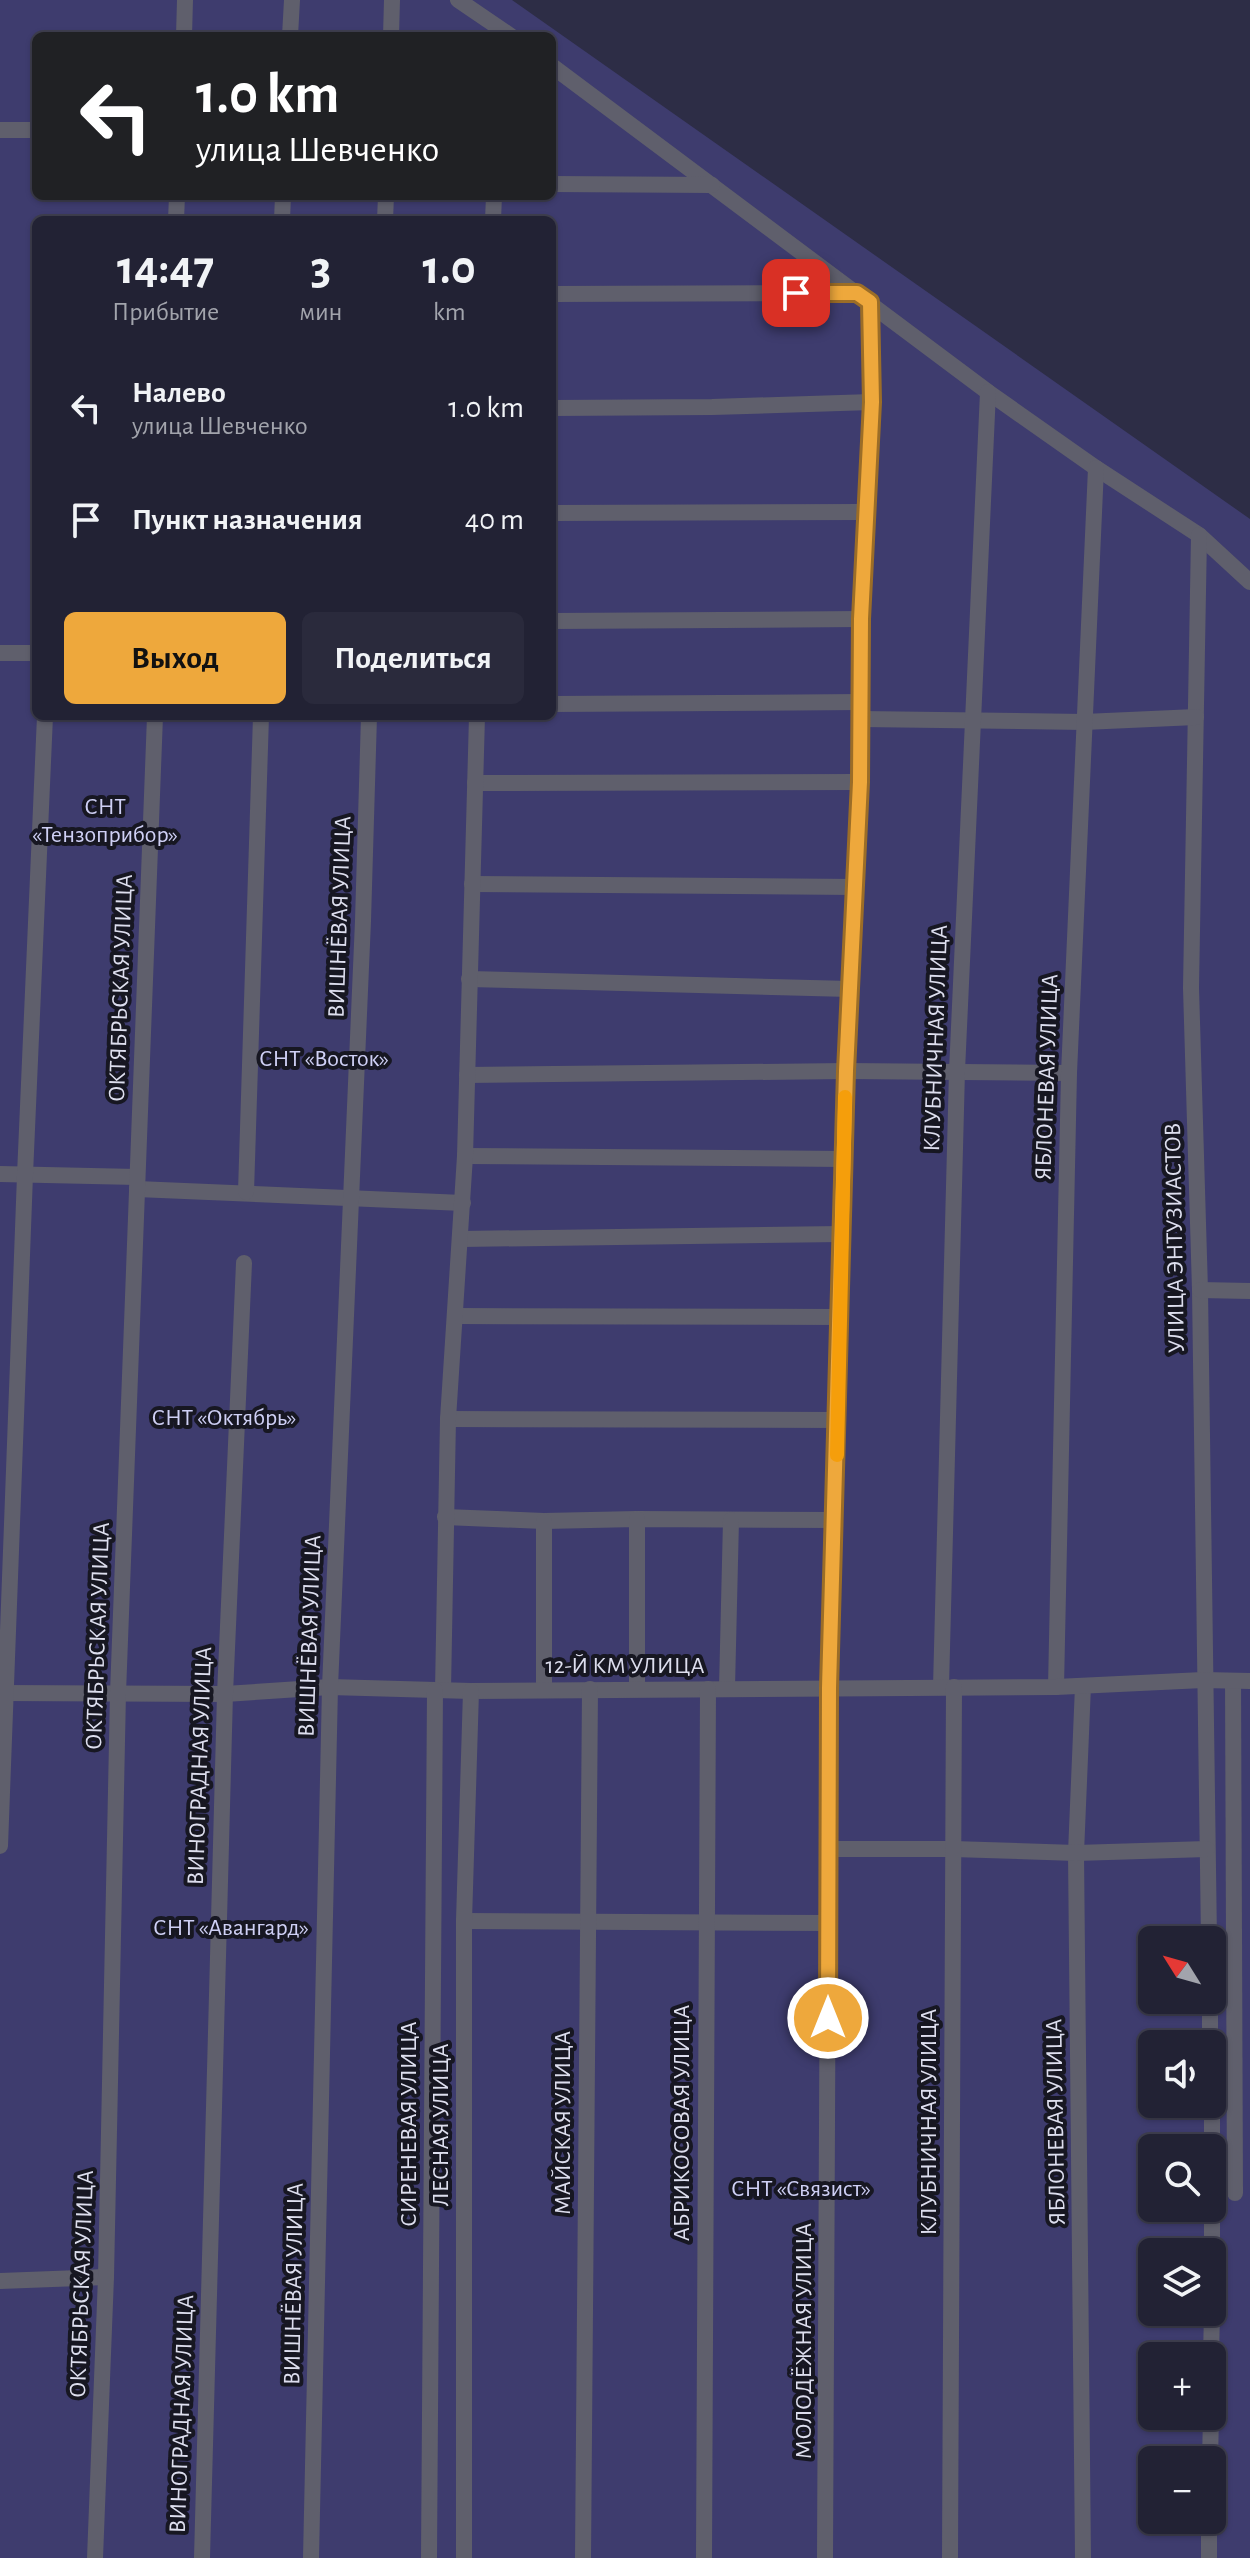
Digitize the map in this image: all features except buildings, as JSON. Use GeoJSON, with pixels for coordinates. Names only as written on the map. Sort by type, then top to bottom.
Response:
{"type":"FeatureCollection","features":[{"type":"Feature","properties":{"kind":"street"},"geometry":{"type":"LineString","coordinates":[[184,32],[185,0]]}},
{"type":"Feature","properties":{"kind":"street"},"geometry":{"type":"LineString","coordinates":[[290,32],[292,0]]}},
{"type":"Feature","properties":{"kind":"street"},"geometry":{"type":"LineString","coordinates":[[391,32],[392,0]]}},
{"type":"Feature","properties":{"kind":"street"},"geometry":{"type":"LineString","coordinates":[[458,0],[505,32]]}},
{"type":"Feature","properties":{"kind":"street"},"geometry":{"type":"LineString","coordinates":[[556,69],[988,392],[1199,535],[1250,582]]}},
{"type":"Feature","properties":{"kind":"street"},"geometry":{"type":"LineString","coordinates":[[0,130],[32,130]]}},
{"type":"Feature","properties":{"kind":"street"},"geometry":{"type":"LineString","coordinates":[[556,184],[712,185]]}},
{"type":"Feature","properties":{"kind":"street"},"geometry":{"type":"LineString","coordinates":[[556,294],[863,297]]}},
{"type":"Feature","properties":{"kind":"street","name":"МОЛОДЁЖНАЯ УЛИЦА"},"geometry":{"type":"LineString","coordinates":[[825,2558],[829,1688],[846,1071],[860,782],[861,619],[872,402],[863,297]]}},
{"type":"Feature","properties":{"kind":"street","name":"КЛУБНИЧНАЯ УЛИЦА"},"geometry":{"type":"LineString","coordinates":[[950,2558],[953,1849],[947,1687],[957,1071],[988,392]]}},
{"type":"Feature","properties":{"kind":"street"},"geometry":{"type":"LineString","coordinates":[[556,408],[872,402]]}},
{"type":"Feature","properties":{"kind":"street","name":"ЯБЛОНЕВАЯ УЛИЦА"},"geometry":{"type":"LineString","coordinates":[[1056,1687],[1069,1073],[1096,468]]}},
{"type":"Feature","properties":{"kind":"street"},"geometry":{"type":"LineString","coordinates":[[556,513],[866,512]]}},
{"type":"Feature","properties":{"kind":"street","name":"УЛИЦА ЭНТУЗИАСТОВ"},"geometry":{"type":"LineString","coordinates":[[1199,535],[1191,988],[1200,1290],[1209,1926]]}},
{"type":"Feature","properties":{"kind":"street"},"geometry":{"type":"LineString","coordinates":[[556,621],[861,619]]}},
{"type":"Feature","properties":{"kind":"street"},"geometry":{"type":"LineString","coordinates":[[0,653],[32,653]]}},
{"type":"Feature","properties":{"kind":"street"},"geometry":{"type":"LineString","coordinates":[[556,704],[862,702]]}},
{"type":"Feature","properties":{"kind":"street"},"geometry":{"type":"LineString","coordinates":[[861,719],[1084,722],[1196,717]]}},
{"type":"Feature","properties":{"kind":"street"},"geometry":{"type":"LineString","coordinates":[[0,1846],[2,1692],[45,720]]}},
{"type":"Feature","properties":{"kind":"street","name":"ОКТЯБРЬСКАЯ УЛИЦА"},"geometry":{"type":"LineString","coordinates":[[95,2558],[106,2277],[118,1693],[155,720]]}},
{"type":"Feature","properties":{"kind":"street"},"geometry":{"type":"LineString","coordinates":[[246,1192],[261,720]]}},
{"type":"Feature","properties":{"kind":"street","name":"ВИШНЁВАЯ УЛИЦА"},"geometry":{"type":"LineString","coordinates":[[311,2558],[330,1687],[369,720]]}},
{"type":"Feature","properties":{"kind":"street"},"geometry":{"type":"LineString","coordinates":[[477,720],[465,1156],[448,1419],[445,1517],[544,1521],[835,1520]]}},
{"type":"Feature","properties":{"kind":"street"},"geometry":{"type":"LineString","coordinates":[[475,783],[860,782]]}},
{"type":"Feature","properties":{"kind":"street"},"geometry":{"type":"LineString","coordinates":[[472,884],[856,887]]}},
{"type":"Feature","properties":{"kind":"street"},"geometry":{"type":"LineString","coordinates":[[469,979],[850,989]]}},
{"type":"Feature","properties":{"kind":"street"},"geometry":{"type":"LineString","coordinates":[[467,1075],[846,1071],[1069,1073]]}},
{"type":"Feature","properties":{"kind":"street"},"geometry":{"type":"LineString","coordinates":[[465,1156],[843,1159]]}},
{"type":"Feature","properties":{"kind":"street"},"geometry":{"type":"LineString","coordinates":[[0,1174],[246,1192],[463,1203]]}},
{"type":"Feature","properties":{"kind":"street"},"geometry":{"type":"LineString","coordinates":[[461,1239],[842,1234]]}},
{"type":"Feature","properties":{"kind":"street","name":"ВИНОГРАДНАЯ УЛИЦА"},"geometry":{"type":"LineString","coordinates":[[202,2558],[225,1694],[244,1263]]}},
{"type":"Feature","properties":{"kind":"street"},"geometry":{"type":"LineString","coordinates":[[1200,1290],[1250,1291]]}},
{"type":"Feature","properties":{"kind":"street"},"geometry":{"type":"LineString","coordinates":[[456,1316],[841,1317]]}},
{"type":"Feature","properties":{"kind":"street"},"geometry":{"type":"LineString","coordinates":[[448,1419],[838,1420]]}},
{"type":"Feature","properties":{"kind":"street","name":"СИРЕНЕВАЯ УЛИЦА"},"geometry":{"type":"LineString","coordinates":[[429,2558],[439,1690],[445,1517]]}},
{"type":"Feature","properties":{"kind":"street"},"geometry":{"type":"LineString","coordinates":[[637,1519],[637,1689]]}},
{"type":"Feature","properties":{"kind":"street"},"geometry":{"type":"LineString","coordinates":[[727,1688],[731,1520]]}},
{"type":"Feature","properties":{"kind":"street"},"geometry":{"type":"LineString","coordinates":[[544,1521],[544,1690]]}},
{"type":"Feature","properties":{"kind":"street"},"geometry":{"type":"LineString","coordinates":[[1242,1681],[1242,2193]]}},
{"type":"Feature","properties":{"kind":"street","name":"12-Й КМ УЛИЦА"},"geometry":{"type":"LineString","coordinates":[[2,1692],[225,1694],[330,1687],[471,1691],[1056,1687],[1242,1681]]}},
{"type":"Feature","properties":{"kind":"street","name":"ЯБЛОНЕВАЯ УЛИЦА"},"geometry":{"type":"LineString","coordinates":[[1083,1686],[1076,1853],[1083,2558]]}},
{"type":"Feature","properties":{"kind":"street","name":"МАЙСКАЯ УЛИЦА"},"geometry":{"type":"LineString","coordinates":[[583,2558],[590,1689]]}},
{"type":"Feature","properties":{"kind":"street","name":"АБРИКОСОВАЯ УЛИЦА"},"geometry":{"type":"LineString","coordinates":[[704,2558],[708,1689]]}},
{"type":"Feature","properties":{"kind":"street","name":"ЛЕСНАЯ УЛИЦА"},"geometry":{"type":"LineString","coordinates":[[464,2558],[464,1921],[471,1691]]}},
{"type":"Feature","properties":{"kind":"street"},"geometry":{"type":"LineString","coordinates":[[828,1849],[1076,1853],[1207,1849]]}},
{"type":"Feature","properties":{"kind":"street"},"geometry":{"type":"LineString","coordinates":[[464,1921],[829,1923]]}},
{"type":"Feature","properties":{"kind":"street"},"geometry":{"type":"LineString","coordinates":[[0,2281],[106,2277]]}},
{"type":"Feature","properties":{"kind":"street"},"geometry":{"type":"LineString","coordinates":[[1209,2534],[1209,2558]]}},
{"type":"Feature","properties":{"kind":"green space"},"geometry":{"type":"Polygon","coordinates":[[[0,0],[512,0],[1250,519],[1250,2558],[0,2558],[0,0]]]}},
{"type":"Feature","properties":{"kind":"slow traffic"},"geometry":{"type":"LineString","coordinates":[[837,1455],[845,1097]]}},
{"type":"Feature","properties":{"kind":"route"},"geometry":{"type":"LineString","coordinates":[[796,293],[857,293],[870,302],[872,402],[861,619],[860,782],[843,1159],[829,1688],[828,2018]]}},
{"type":"Feature","properties":{"kind":"park label","name":"СНТ «Тензоприбор»"},"geometry":{"type":"Point","coordinates":[105,820]}},
{"type":"Feature","properties":{"kind":"park label","name":"СНТ «Восток»"},"geometry":{"type":"Point","coordinates":[324,1058]}},
{"type":"Feature","properties":{"kind":"park label","name":"СНТ «Октябрь»"},"geometry":{"type":"Point","coordinates":[224,1417]}},
{"type":"Feature","properties":{"kind":"park label","name":"СНТ «Авангард»"},"geometry":{"type":"Point","coordinates":[231,1927]}},
{"type":"Feature","properties":{"kind":"park label","name":"СНТ «Связист»"},"geometry":{"type":"Point","coordinates":[801,2188]}}]}
